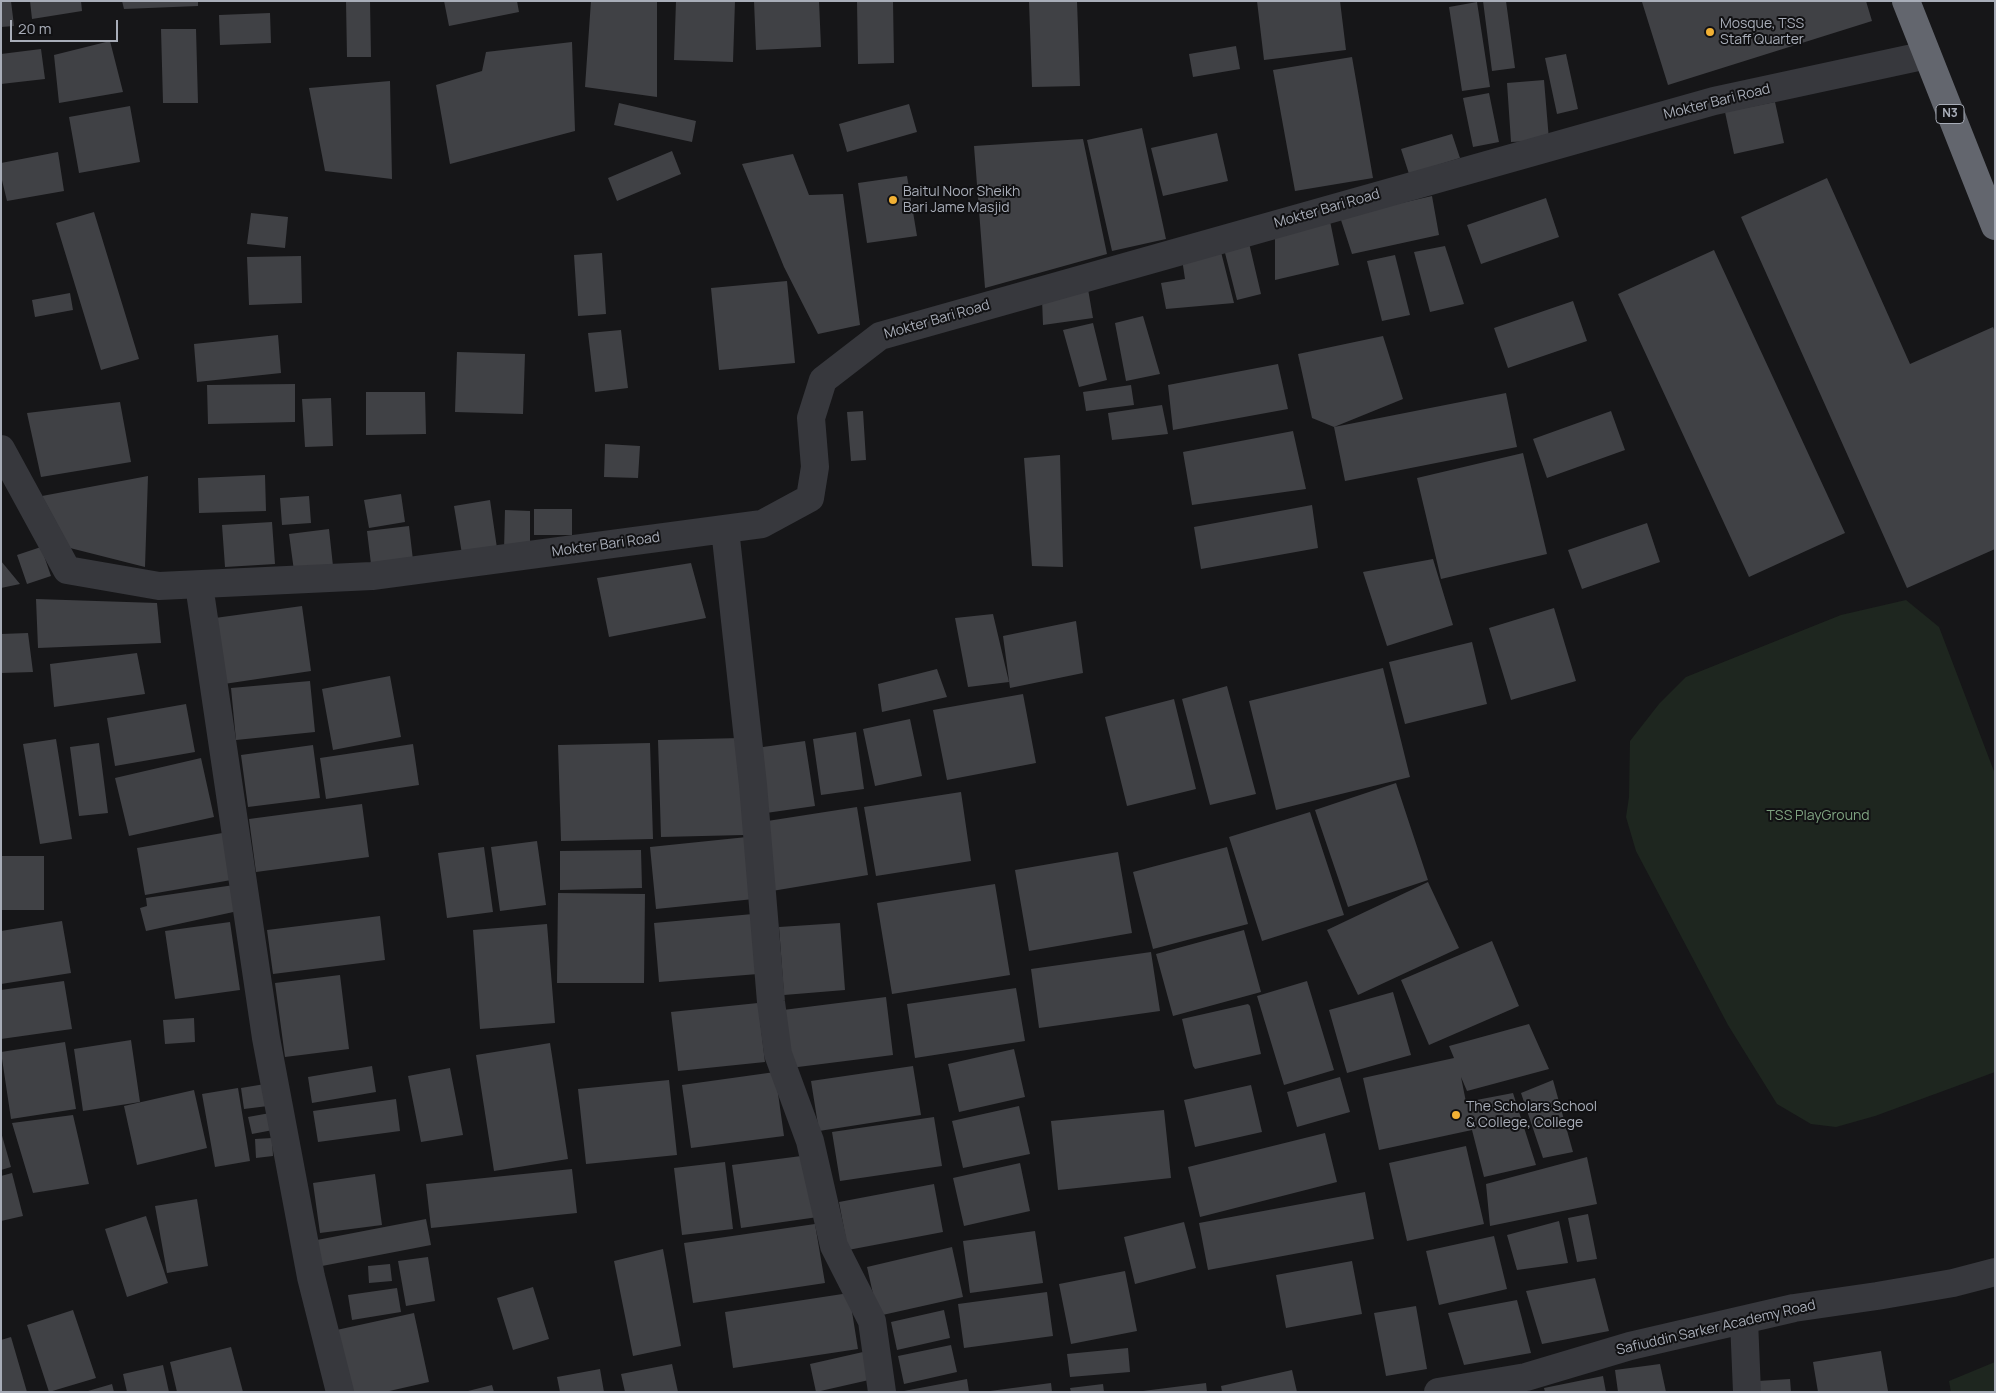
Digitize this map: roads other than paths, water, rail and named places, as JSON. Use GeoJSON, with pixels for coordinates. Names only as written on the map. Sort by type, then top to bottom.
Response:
{"type":"FeatureCollection","features":[{"type":"Feature","properties":{"kind":"highway","name":"N3"},"geometry":{"type":"LineString","coordinates":[[1906,1],[1995,226]]}},
{"type":"Feature","properties":{"kind":"street","name":"Mokter Bari Road"},"geometry":{"type":"LineString","coordinates":[[1,449],[67,570],[159,586],[372,576],[762,524],[810,498],[815,468],[812,418],[823,380],[880,336],[1714,101],[1926,55]]}},
{"type":"Feature","properties":{"kind":"street"},"geometry":{"type":"LineString","coordinates":[[725,529],[753,786],[771,1002],[778,1054],[810,1141],[834,1246],[872,1321],[882,1392]]}},
{"type":"Feature","properties":{"kind":"street"},"geometry":{"type":"LineString","coordinates":[[199,585],[266,1038],[311,1277],[340,1392]]}},
{"type":"Feature","properties":{"kind":"street","name":"Safiuddin Sarker Academy Road"},"geometry":{"type":"LineString","coordinates":[[1438,1392],[1526,1377],[1630,1346],[1794,1308],[1953,1283],[1995,1272]]}},
{"type":"Feature","properties":{"kind":"street"},"geometry":{"type":"LineString","coordinates":[[1744,1320],[1747,1392]]}},
{"type":"Feature","properties":{"kind":"place","name":"Mosque, TSS Staff Quarter"},"geometry":{"type":"Point","coordinates":[1710,32]}},
{"type":"Feature","properties":{"kind":"place","name":"Baitul Noor Sheikh Bari Jame Masjid"},"geometry":{"type":"Point","coordinates":[893,200]}},
{"type":"Feature","properties":{"kind":"place","name":"The Scholars School & College, College"},"geometry":{"type":"Point","coordinates":[1456,1115]}},
{"type":"Feature","properties":{"kind":"park label","name":"TSS PlayGround"},"geometry":{"type":"Point","coordinates":[1818,816]}}]}
